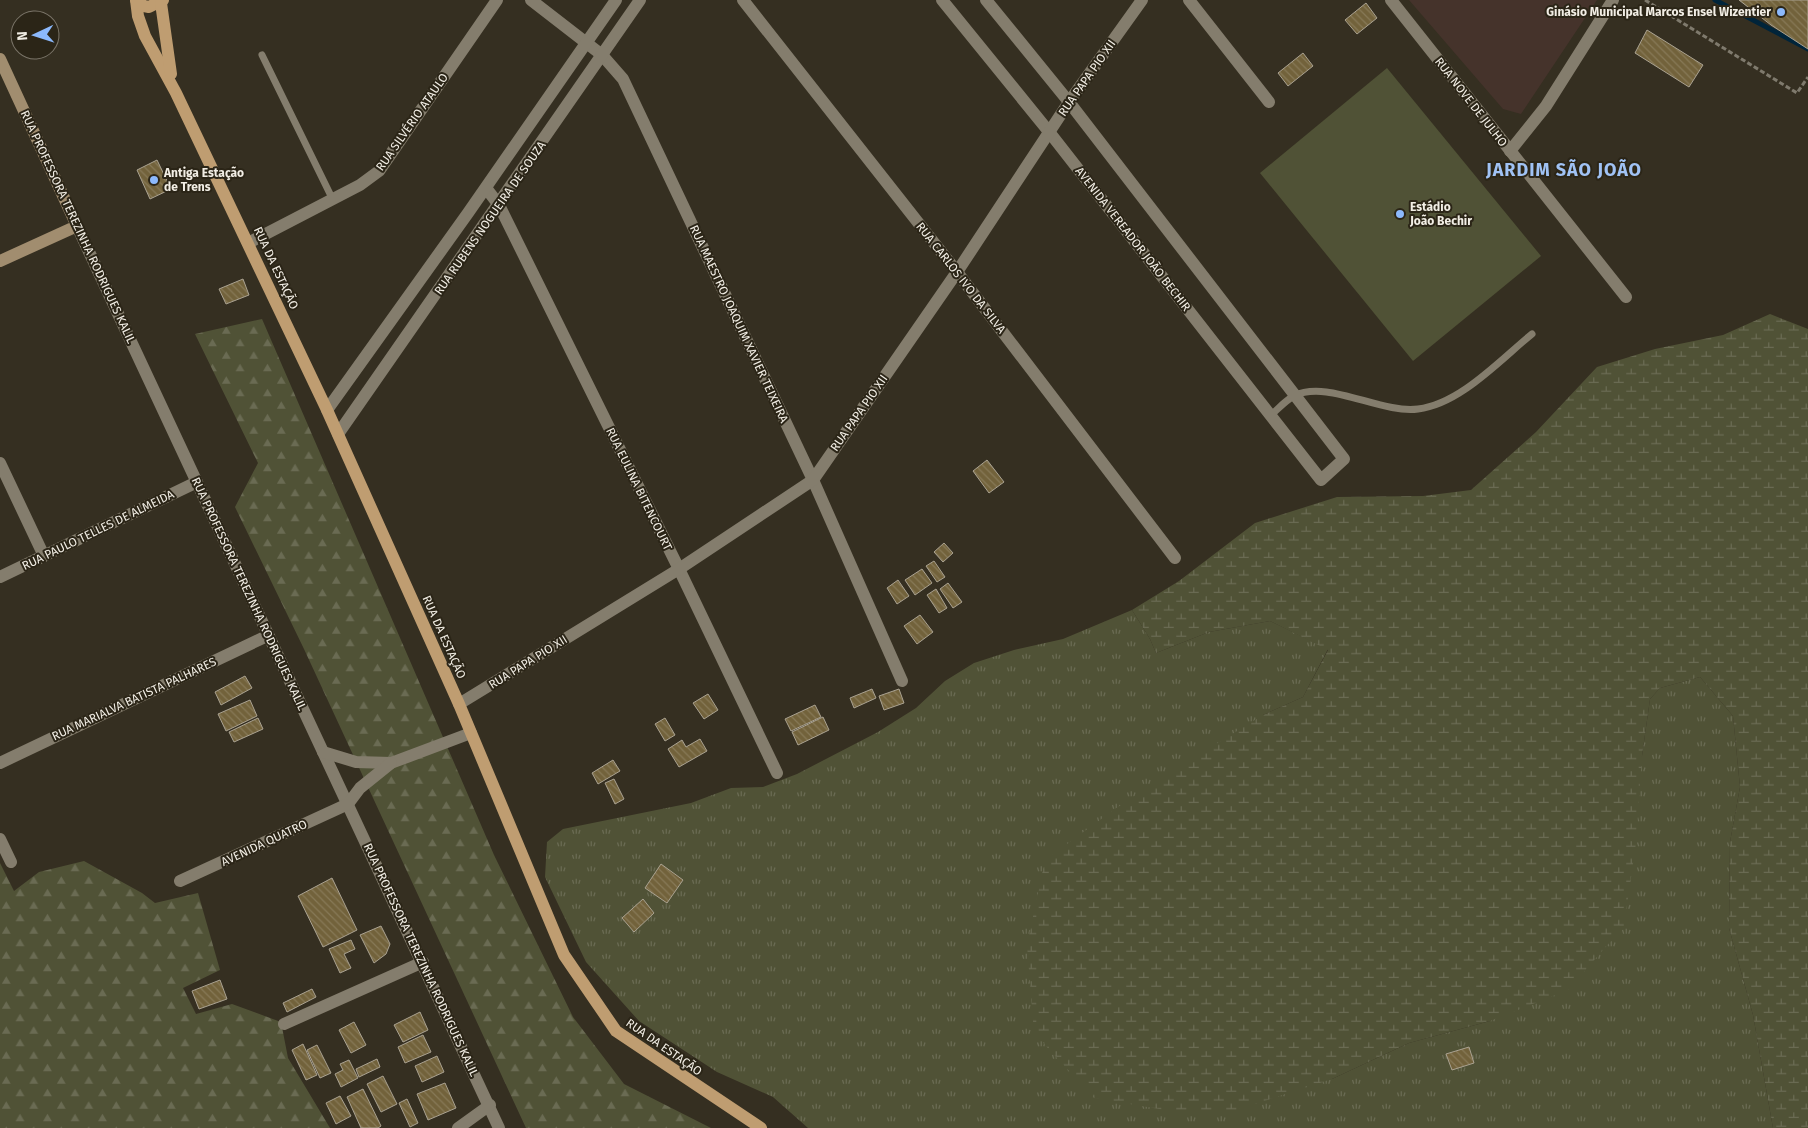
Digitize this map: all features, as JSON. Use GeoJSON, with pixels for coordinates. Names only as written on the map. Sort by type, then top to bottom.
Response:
{"type":"FeatureCollection","features":[{"type":"Feature","properties":{"kind":"main road"},"geometry":{"type":"LineString","coordinates":[[136,0],[150,8],[162,1]]}},
{"type":"Feature","properties":{"kind":"main road","name":"RUA DA ESTAÇÃO"},"geometry":{"type":"LineString","coordinates":[[136,0],[138,16],[145,36],[176,94],[328,410],[459,704],[564,955],[616,1031],[761,1128]]}},
{"type":"Feature","properties":{"kind":"main road","name":"RUA DA ESTAÇÃO"},"geometry":{"type":"LineString","coordinates":[[162,1],[167,58],[176,94]]}},
{"type":"Feature","properties":{"kind":"main road","name":"RUA PROFESSORA TEREZINHA RODRIGUES KALIL"},"geometry":{"type":"LineString","coordinates":[[0,61],[77,226]]}},
{"type":"Feature","properties":{"kind":"main road"},"geometry":{"type":"LineString","coordinates":[[0,261],[77,226]]}},
{"type":"Feature","properties":{"kind":"street","name":"RUA SILVÉRIO ATAULO"},"geometry":{"type":"LineString","coordinates":[[248,243],[333,200],[360,185],[378,171],[497,0]]}},
{"type":"Feature","properties":{"kind":"street","name":"RUA MAESTRO JOAQUIM XAVIER TEIXEIRA"},"geometry":{"type":"LineString","coordinates":[[531,0],[602,55],[624,79],[813,480],[902,681]]}},
{"type":"Feature","properties":{"kind":"street","name":"RUA RUBENS NOGUEIRA DE SOUZA"},"geometry":{"type":"LineString","coordinates":[[328,410],[486,188],[616,0]]}},
{"type":"Feature","properties":{"kind":"street","name":"RUA RUBENS NOGUEIRA DE SOUZA"},"geometry":{"type":"LineString","coordinates":[[338,434],[640,0]]}},
{"type":"Feature","properties":{"kind":"street","name":"RUA CARLOS IVO DA SILVA"},"geometry":{"type":"LineString","coordinates":[[743,0],[957,272],[1175,558]]}},
{"type":"Feature","properties":{"kind":"street","name":"AVENIDA VEREADOR JOÃO BECHIR"},"geometry":{"type":"LineString","coordinates":[[942,0],[1050,132],[1321,480],[1344,459],[1295,395]]}},
{"type":"Feature","properties":{"kind":"street"},"geometry":{"type":"LineString","coordinates":[[986,0],[1069,102],[1295,395]]}},
{"type":"Feature","properties":{"kind":"street","name":"RUA PAPA PIO XII"},"geometry":{"type":"LineString","coordinates":[[459,704],[679,569],[813,480],[957,272],[1069,102],[1142,0]]}},
{"type":"Feature","properties":{"kind":"street"},"geometry":{"type":"LineString","coordinates":[[1189,0],[1269,102]]}},
{"type":"Feature","properties":{"kind":"street","name":"RUA NOVE DE JULHO"},"geometry":{"type":"LineString","coordinates":[[1392,0],[1626,297]]}},
{"type":"Feature","properties":{"kind":"street"},"geometry":{"type":"LineString","coordinates":[[1510,151],[1546,106],[1613,0]]}},
{"type":"Feature","properties":{"kind":"street","name":"RUA EULINA BITENCOURT"},"geometry":{"type":"LineString","coordinates":[[486,188],[499,205],[679,569],[777,773]]}},
{"type":"Feature","properties":{"kind":"street","name":"RUA PROFESSORA TEREZINHA RODRIGUES KALIL"},"geometry":{"type":"LineString","coordinates":[[77,226],[490,1105],[499,1128]]}},
{"type":"Feature","properties":{"kind":"street"},"geometry":{"type":"LineString","coordinates":[[0,463],[44,556]]}},
{"type":"Feature","properties":{"kind":"street","name":"RUA PAULO TELLES DE ALMEIDA"},"geometry":{"type":"LineString","coordinates":[[0,577],[197,482]]}},
{"type":"Feature","properties":{"kind":"street","name":"RUA MARIALVA BATISTA PALHARES"},"geometry":{"type":"LineString","coordinates":[[0,763],[268,636]]}},
{"type":"Feature","properties":{"kind":"street"},"geometry":{"type":"LineString","coordinates":[[348,804],[360,788],[391,763],[471,733]]}},
{"type":"Feature","properties":{"kind":"street"},"geometry":{"type":"LineString","coordinates":[[323,752],[356,762],[391,763]]}},
{"type":"Feature","properties":{"kind":"street","name":"AVENIDA QUATRO"},"geometry":{"type":"LineString","coordinates":[[180,881],[348,804]]}},
{"type":"Feature","properties":{"kind":"street"},"geometry":{"type":"LineString","coordinates":[[0,839],[11,862]]}},
{"type":"Feature","properties":{"kind":"street"},"geometry":{"type":"LineString","coordinates":[[284,1024],[423,962]]}},
{"type":"Feature","properties":{"kind":"street"},"geometry":{"type":"LineString","coordinates":[[458,1128],[490,1105]]}},
{"type":"Feature","properties":{"kind":"lane"},"geometry":{"type":"LineString","coordinates":[[262,55],[333,200]]}},
{"type":"Feature","properties":{"kind":"lane"},"geometry":{"type":"LineString","coordinates":[[1270,415],[1295,395],[1316,392],[1337,393],[1392,409],[1418,409],[1447,402],[1532,334]]}},
{"type":"Feature","properties":{"kind":"path"},"geometry":{"type":"LineString","coordinates":[[1645,0],[1797,93],[1808,77]]}},
{"type":"Feature","properties":{"kind":"shaded area"},"geometry":{"type":"Polygon","coordinates":[[[1409,0],[1597,0],[1521,114],[1503,109],[1409,0]]]}},
{"type":"Feature","properties":{"kind":"green space","name":"Estádio João Bechir"},"geometry":{"type":"Polygon","coordinates":[[[1387,68],[1541,256],[1413,361],[1260,173],[1387,68]]]}},
{"type":"Feature","properties":{"kind":"green space"},"geometry":{"type":"Polygon","coordinates":[[[1770,314],[1808,329],[1808,1128],[1773,1128],[1753,1015],[1729,928],[1730,842],[1740,787],[1733,716],[1700,677],[1660,688],[1650,699],[1642,756],[1636,843],[1624,926],[1568,990],[1490,1021],[1409,1043],[1332,1079],[1233,1111],[1177,1112],[1094,1098],[1034,1033],[1027,945],[1045,860],[1115,809],[1190,760],[1263,715],[1303,697],[1328,650],[1270,621],[1209,632],[1156,653],[1150,639],[1132,610],[1179,581],[1255,523],[1337,497],[1423,496],[1471,490],[1536,432],[1597,367],[1655,349],[1723,335],[1770,314]]]}},
{"type":"Feature","properties":{"kind":"green space"},"geometry":{"type":"Polygon","coordinates":[[[262,319],[494,855],[573,1017],[624,1084],[711,1128],[526,1128],[304,649],[235,507],[258,463],[195,334],[262,319]]]}},
{"type":"Feature","properties":{"kind":"green space"},"geometry":{"type":"Polygon","coordinates":[[[1132,610],[1150,639],[1156,653],[1209,632],[1270,621],[1328,649],[1303,697],[1263,715],[1332,1079],[1409,1043],[1490,1021],[1642,756],[1650,699],[1660,688],[1700,677],[1733,716],[1740,787],[1730,842],[1729,928],[1753,1015],[1773,1128],[808,1128],[773,1097],[717,1072],[639,1021],[586,962],[545,877],[547,842],[563,829],[691,803],[731,788],[763,787],[797,774],[878,732],[916,708],[945,681],[974,663],[1014,650],[1063,639],[1132,610]]]}},
{"type":"Feature","properties":{"kind":"green space"},"geometry":{"type":"Polygon","coordinates":[[[84,861],[142,893],[155,903],[198,893],[220,970],[183,988],[196,1014],[232,1004],[281,1022],[288,1058],[330,1128],[0,1128],[0,863],[14,891],[39,872],[84,861]]]}},
{"type":"Feature","properties":{"kind":"building","name":"Ginásio Municipal Marcos Ensel Wizentier"},"geometry":{"type":"Polygon","coordinates":[[[1739,0],[1808,0],[1808,49],[1771,25],[1739,0]]]}},
{"type":"Feature","properties":{"kind":"building"},"geometry":{"type":"Polygon","coordinates":[[[1366,3],[1377,18],[1357,34],[1345,20],[1366,3]]]}},
{"type":"Feature","properties":{"kind":"building"},"geometry":{"type":"Polygon","coordinates":[[[1647,30],[1703,65],[1689,87],[1635,53],[1647,30]]]}},
{"type":"Feature","properties":{"kind":"building"},"geometry":{"type":"Polygon","coordinates":[[[1303,53],[1313,66],[1288,86],[1278,73],[1303,53]]]}},
{"type":"Feature","properties":{"kind":"building","name":"Antiga Estação de Trens"},"geometry":{"type":"Polygon","coordinates":[[[157,160],[171,189],[150,199],[137,170],[157,160]]]}},
{"type":"Feature","properties":{"kind":"building"},"geometry":{"type":"Polygon","coordinates":[[[243,279],[249,295],[226,304],[219,289],[243,279]]]}},
{"type":"Feature","properties":{"kind":"building"},"geometry":{"type":"Polygon","coordinates":[[[987,460],[1004,482],[989,493],[973,471],[987,460]]]}},
{"type":"Feature","properties":{"kind":"building"},"geometry":{"type":"Polygon","coordinates":[[[944,543],[953,553],[943,562],[934,552],[944,543]]]}},
{"type":"Feature","properties":{"kind":"building"},"geometry":{"type":"Polygon","coordinates":[[[934,561],[945,577],[937,582],[926,566],[934,561]]]}},
{"type":"Feature","properties":{"kind":"building"},"geometry":{"type":"Polygon","coordinates":[[[922,569],[932,583],[915,595],[905,580],[922,569]]]}},
{"type":"Feature","properties":{"kind":"building"},"geometry":{"type":"Polygon","coordinates":[[[898,580],[909,596],[897,604],[887,588],[898,580]]]}},
{"type":"Feature","properties":{"kind":"building"},"geometry":{"type":"Polygon","coordinates":[[[948,583],[962,602],[953,608],[940,589],[948,583]]]}},
{"type":"Feature","properties":{"kind":"building"},"geometry":{"type":"Polygon","coordinates":[[[936,589],[947,608],[939,613],[927,595],[936,589]]]}},
{"type":"Feature","properties":{"kind":"building"},"geometry":{"type":"Polygon","coordinates":[[[920,615],[933,632],[917,644],[904,626],[920,615]]]}},
{"type":"Feature","properties":{"kind":"building"},"geometry":{"type":"Polygon","coordinates":[[[245,676],[252,688],[221,705],[215,692],[245,676]]]}},
{"type":"Feature","properties":{"kind":"building"},"geometry":{"type":"Polygon","coordinates":[[[872,689],[876,698],[854,708],[850,698],[872,689]]]}},
{"type":"Feature","properties":{"kind":"building"},"geometry":{"type":"Polygon","coordinates":[[[899,689],[904,703],[884,710],[879,696],[899,689]]]}},
{"type":"Feature","properties":{"kind":"building"},"geometry":{"type":"Polygon","coordinates":[[[708,694],[718,710],[704,719],[693,703],[708,694]]]}},
{"type":"Feature","properties":{"kind":"building"},"geometry":{"type":"Polygon","coordinates":[[[250,700],[257,716],[226,731],[218,714],[250,700]]]}},
{"type":"Feature","properties":{"kind":"building"},"geometry":{"type":"Polygon","coordinates":[[[815,705],[821,717],[791,731],[785,719],[815,705]]]}},
{"type":"Feature","properties":{"kind":"building"},"geometry":{"type":"Polygon","coordinates":[[[823,717],[829,730],[798,745],[792,732],[823,717]]]}},
{"type":"Feature","properties":{"kind":"building"},"geometry":{"type":"Polygon","coordinates":[[[258,718],[263,729],[234,742],[229,732],[258,718]]]}},
{"type":"Feature","properties":{"kind":"building"},"geometry":{"type":"Polygon","coordinates":[[[665,718],[675,735],[665,741],[655,724],[665,718]]]}},
{"type":"Feature","properties":{"kind":"building"},"geometry":{"type":"Polygon","coordinates":[[[700,739],[707,751],[679,767],[668,749],[682,740],[686,747],[700,739]]]}},
{"type":"Feature","properties":{"kind":"building"},"geometry":{"type":"Polygon","coordinates":[[[613,760],[620,771],[598,784],[592,773],[613,760]]]}},
{"type":"Feature","properties":{"kind":"building"},"geometry":{"type":"Polygon","coordinates":[[[614,779],[624,799],[615,804],[605,783],[614,779]]]}},
{"type":"Feature","properties":{"kind":"building"},"geometry":{"type":"Polygon","coordinates":[[[661,864],[683,880],[667,903],[645,888],[661,864]]]}},
{"type":"Feature","properties":{"kind":"building"},"geometry":{"type":"Polygon","coordinates":[[[332,878],[357,930],[323,947],[298,896],[332,878]]]}},
{"type":"Feature","properties":{"kind":"building"},"geometry":{"type":"Polygon","coordinates":[[[643,899],[654,913],[634,932],[622,918],[643,899]]]}},
{"type":"Feature","properties":{"kind":"building"},"geometry":{"type":"Polygon","coordinates":[[[381,926],[390,944],[386,954],[374,963],[360,935],[381,926]]]}},
{"type":"Feature","properties":{"kind":"building"},"geometry":{"type":"Polygon","coordinates":[[[351,940],[355,949],[344,954],[351,968],[340,973],[329,949],[351,940]]]}},
{"type":"Feature","properties":{"kind":"building"},"geometry":{"type":"Polygon","coordinates":[[[220,980],[227,999],[199,1009],[192,991],[220,980]]]}},
{"type":"Feature","properties":{"kind":"building"},"geometry":{"type":"Polygon","coordinates":[[[312,989],[316,997],[287,1012],[283,1003],[312,989]]]}},
{"type":"Feature","properties":{"kind":"building"},"geometry":{"type":"Polygon","coordinates":[[[420,1012],[428,1030],[403,1042],[394,1025],[420,1012]]]}},
{"type":"Feature","properties":{"kind":"building"},"geometry":{"type":"Polygon","coordinates":[[[354,1022],[366,1045],[351,1053],[339,1030],[354,1022]]]}},
{"type":"Feature","properties":{"kind":"building"},"geometry":{"type":"Polygon","coordinates":[[[423,1035],[431,1052],[405,1063],[398,1047],[423,1035]]]}},
{"type":"Feature","properties":{"kind":"building"},"geometry":{"type":"Polygon","coordinates":[[[303,1044],[317,1075],[306,1080],[292,1050],[303,1044]]]}},
{"type":"Feature","properties":{"kind":"building"},"geometry":{"type":"Polygon","coordinates":[[[317,1045],[331,1073],[320,1078],[307,1050],[317,1045]]]}},
{"type":"Feature","properties":{"kind":"building"},"geometry":{"type":"Polygon","coordinates":[[[1469,1047],[1474,1063],[1452,1070],[1446,1054],[1469,1047]]]}},
{"type":"Feature","properties":{"kind":"building"},"geometry":{"type":"Polygon","coordinates":[[[437,1056],[444,1072],[422,1082],[415,1066],[437,1056]]]}},
{"type":"Feature","properties":{"kind":"building"},"geometry":{"type":"Polygon","coordinates":[[[377,1059],[380,1067],[359,1077],[356,1069],[377,1059]]]}},
{"type":"Feature","properties":{"kind":"building"},"geometry":{"type":"Polygon","coordinates":[[[349,1060],[358,1078],[341,1087],[335,1074],[343,1070],[340,1064],[349,1060]]]}},
{"type":"Feature","properties":{"kind":"building"},"geometry":{"type":"Polygon","coordinates":[[[383,1076],[397,1104],[381,1112],[367,1084],[383,1076]]]}},
{"type":"Feature","properties":{"kind":"building"},"geometry":{"type":"Polygon","coordinates":[[[445,1083],[456,1108],[428,1120],[417,1094],[445,1083]]]}},
{"type":"Feature","properties":{"kind":"building"},"geometry":{"type":"Polygon","coordinates":[[[363,1089],[381,1126],[378,1128],[361,1128],[347,1097],[363,1089]]]}},
{"type":"Feature","properties":{"kind":"building"},"geometry":{"type":"Polygon","coordinates":[[[340,1096],[351,1116],[336,1124],[326,1103],[340,1096]]]}},
{"type":"Feature","properties":{"kind":"building"},"geometry":{"type":"Polygon","coordinates":[[[407,1099],[418,1123],[410,1127],[399,1103],[407,1099]]]}},
{"type":"Feature","properties":{"kind":"waterway"},"geometry":{"type":"LineString","coordinates":[[1715,0],[1808,49]]}},
{"type":"Feature","properties":{"kind":"place","name":"Ginásio Municipal Marcos Ensel Wizentier"},"geometry":{"type":"Point","coordinates":[1781,12]}},
{"type":"Feature","properties":{"kind":"place","name":"Antiga Estação de Trens"},"geometry":{"type":"Point","coordinates":[154,180]}},
{"type":"Feature","properties":{"kind":"place","name":"Estádio João Bechir"},"geometry":{"type":"Point","coordinates":[1400,214]}},
{"type":"Feature","properties":{"kind":"district","name":"JARDIM SÃO JOÃO"},"geometry":{"type":"Point","coordinates":[1564,170]}}]}
